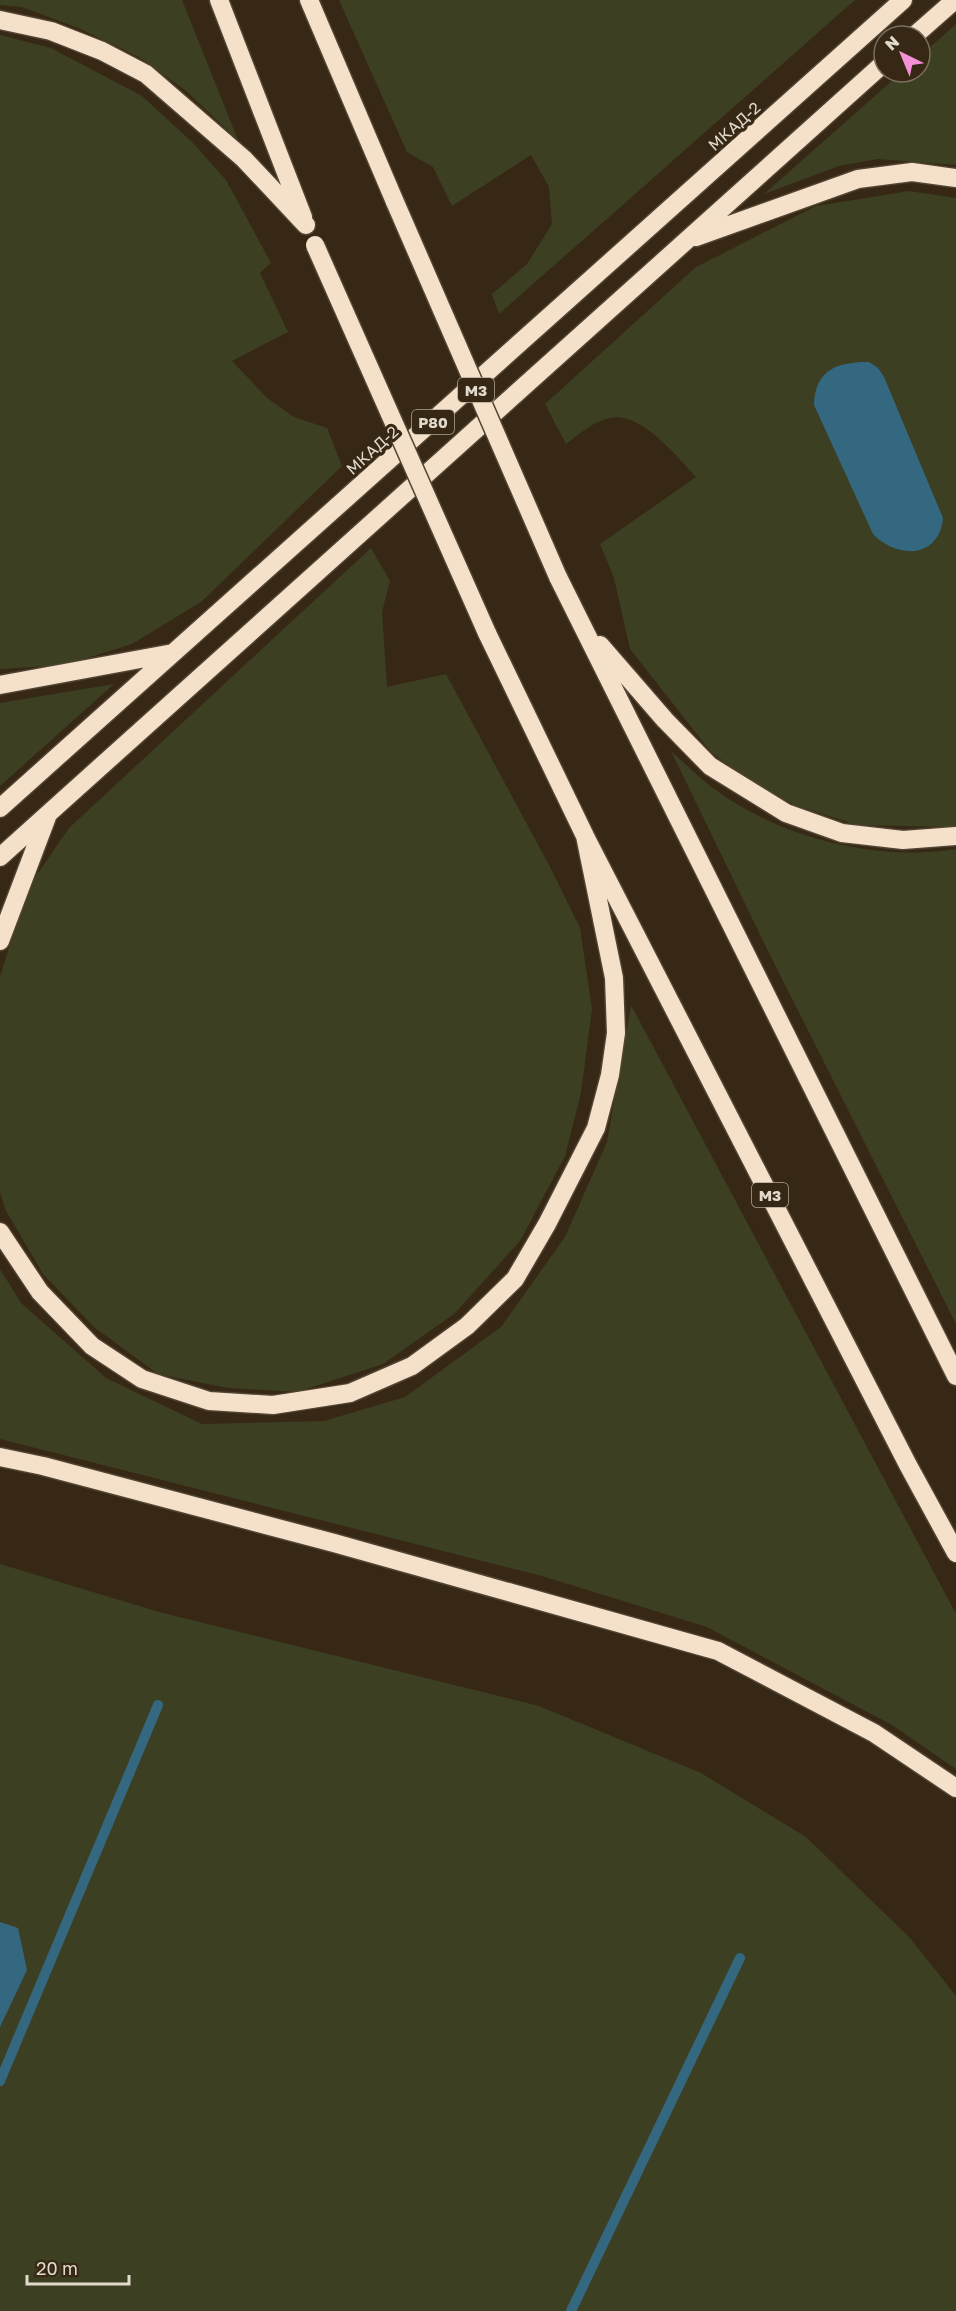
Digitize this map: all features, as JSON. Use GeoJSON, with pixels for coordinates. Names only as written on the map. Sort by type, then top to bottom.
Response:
{"type":"FeatureCollection","features":[{"type":"Feature","properties":{"kind":"highway","name":"М3"},"geometry":{"type":"LineString","coordinates":[[219,0],[306,225],[487,633],[585,836],[956,1553]]}},
{"type":"Feature","properties":{"kind":"highway","name":"М3"},"geometry":{"type":"LineString","coordinates":[[309,0],[558,577],[956,1376]]}},
{"type":"Feature","properties":{"kind":"highway"},"geometry":{"type":"LineString","coordinates":[[884,18],[890,0]]}},
{"type":"Feature","properties":{"kind":"highway","name":"МКАД-2"},"geometry":{"type":"LineString","coordinates":[[0,808],[903,0]]}},
{"type":"Feature","properties":{"kind":"highway"},"geometry":{"type":"LineString","coordinates":[[928,24],[955,0]]}},
{"type":"Feature","properties":{"kind":"highway"},"geometry":{"type":"LineString","coordinates":[[0,21],[51,31],[102,51],[146,74],[244,159],[306,225]]}},
{"type":"Feature","properties":{"kind":"highway","name":"Р80"},"geometry":{"type":"LineString","coordinates":[[0,857],[872,74]]}},
{"type":"Feature","properties":{"kind":"highway"},"geometry":{"type":"LineString","coordinates":[[686,240],[858,179],[912,172],[956,178]]}},
{"type":"Feature","properties":{"kind":"highway"},"geometry":{"type":"LineString","coordinates":[[583,625],[665,720],[710,766],[786,813],[842,833],[903,840],[956,836]]}},
{"type":"Feature","properties":{"kind":"highway"},"geometry":{"type":"LineString","coordinates":[[0,685],[175,652]]}},
{"type":"Feature","properties":{"kind":"highway"},"geometry":{"type":"LineString","coordinates":[[0,942],[49,813]]}},
{"type":"Feature","properties":{"kind":"highway"},"geometry":{"type":"LineString","coordinates":[[0,1232],[40,1292],[92,1346],[142,1379],[198,1398],[209,1401],[273,1405],[350,1393],[412,1366],[467,1326],[514,1279],[548,1224],[596,1128],[610,1075],[616,1033],[615,989],[585,836]]}},
{"type":"Feature","properties":{"kind":"highway"},"geometry":{"type":"LineString","coordinates":[[0,1457],[43,1466],[334,1543],[718,1652],[874,1733],[956,1788]]}},
{"type":"Feature","properties":{"kind":"green space"},"geometry":{"type":"Polygon","coordinates":[[[0,0],[182,0],[238,140],[185,90],[139,57],[78,28],[22,7],[0,5],[0,0]]]}},
{"type":"Feature","properties":{"kind":"green space"},"geometry":{"type":"Polygon","coordinates":[[[339,0],[855,0],[499,314],[492,294],[527,264],[552,224],[549,187],[531,155],[452,206],[433,167],[407,152],[339,0]]]}},
{"type":"Feature","properties":{"kind":"green space"},"geometry":{"type":"Polygon","coordinates":[[[956,24],[956,165],[878,159],[839,166],[764,194],[888,84],[932,84],[932,45],[956,24]]]}},
{"type":"Feature","properties":{"kind":"green space"},"geometry":{"type":"Polygon","coordinates":[[[0,35],[51,48],[142,96],[192,142],[226,180],[271,263],[260,273],[288,332],[232,361],[267,398],[294,417],[327,428],[342,466],[201,602],[132,644],[65,665],[0,669],[0,35]]]}},
{"type":"Feature","properties":{"kind":"green space"},"geometry":{"type":"Polygon","coordinates":[[[909,191],[956,198],[956,827],[857,825],[795,805],[749,781],[711,752],[630,649],[614,578],[600,544],[696,477],[658,437],[634,421],[610,418],[598,422],[566,444],[545,404],[696,267],[816,206],[909,191]]]}},
{"type":"Feature","properties":{"kind":"green space"},"geometry":{"type":"Polygon","coordinates":[[[371,548],[390,581],[382,612],[387,687],[446,674],[550,867],[580,928],[592,1009],[581,1093],[565,1156],[520,1241],[454,1314],[383,1364],[297,1392],[228,1388],[158,1374],[94,1327],[43,1274],[5,1209],[0,1192],[0,977],[14,931],[36,876],[69,828],[371,548]]]}},
{"type":"Feature","properties":{"kind":"green space"},"geometry":{"type":"Polygon","coordinates":[[[114,684],[0,786],[0,703],[114,684]]]}},
{"type":"Feature","properties":{"kind":"green space"},"geometry":{"type":"Polygon","coordinates":[[[671,751],[720,793],[745,809],[802,834],[864,849],[926,852],[956,849],[956,1324],[767,949],[671,751]]]}},
{"type":"Feature","properties":{"kind":"green space"},"geometry":{"type":"Polygon","coordinates":[[[631,1005],[956,1614],[956,1769],[892,1725],[707,1627],[542,1576],[0,1439],[0,1269],[21,1303],[106,1378],[202,1424],[324,1421],[405,1397],[501,1327],[565,1237],[607,1142],[631,1005]]]}},
{"type":"Feature","properties":{"kind":"green space"},"geometry":{"type":"Polygon","coordinates":[[[0,1564],[159,1612],[539,1706],[701,1773],[806,1837],[910,1938],[956,1996],[956,2311],[0,2311],[0,1564]]]}},
{"type":"Feature","properties":{"kind":"water"},"geometry":{"type":"Polygon","coordinates":[[[869,362],[878,368],[884,377],[943,518],[940,531],[934,541],[925,548],[915,551],[894,548],[873,534],[814,405],[819,383],[830,370],[847,364],[869,362]]]}},
{"type":"Feature","properties":{"kind":"water"},"geometry":{"type":"Polygon","coordinates":[[[0,1922],[18,1928],[27,1970],[0,2027],[0,1922]]]}},
{"type":"Feature","properties":{"kind":"waterway"},"geometry":{"type":"LineString","coordinates":[[0,2081],[158,1705]]}},
{"type":"Feature","properties":{"kind":"waterway"},"geometry":{"type":"LineString","coordinates":[[571,2311],[740,1958]]}}]}
